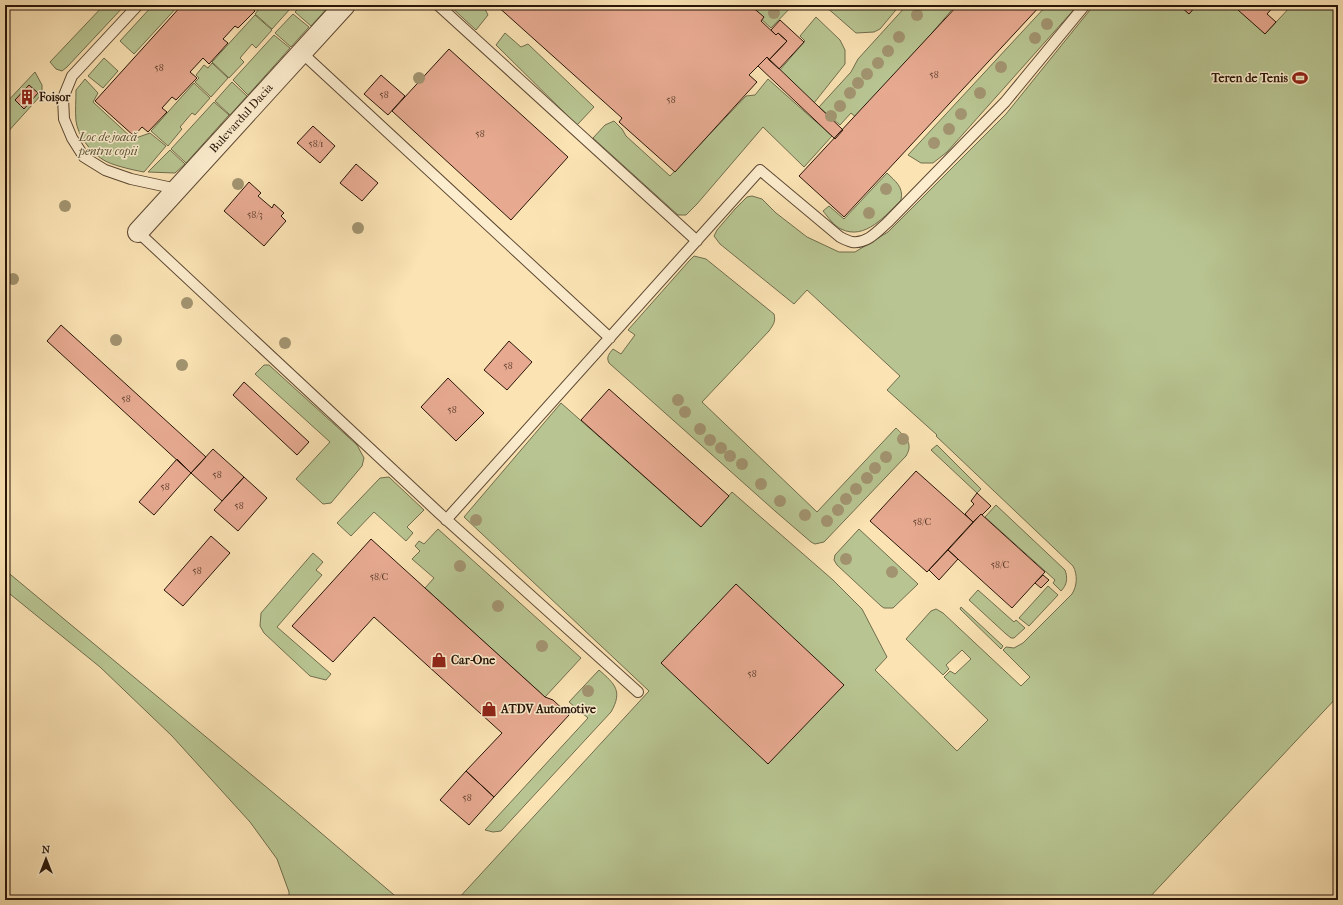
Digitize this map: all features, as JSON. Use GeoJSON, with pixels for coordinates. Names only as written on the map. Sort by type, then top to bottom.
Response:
{"type":"FeatureCollection","features":[{"type":"Feature","properties":{"kind":"street","name":"Bulevardul Dacia"},"geometry":{"type":"LineString","coordinates":[[138,232],[345,5]]}},
{"type":"Feature","properties":{"kind":"lane"},"geometry":{"type":"LineString","coordinates":[[138,5],[72,76],[63,98],[64,119],[72,138],[84,157],[105,170],[124,177],[177,190]]}},
{"type":"Feature","properties":{"kind":"lane"},"geometry":{"type":"LineString","coordinates":[[438,5],[697,241]]}},
{"type":"Feature","properties":{"kind":"lane"},"geometry":{"type":"LineString","coordinates":[[446,520],[760,170],[840,237],[852,242],[864,241],[875,234],[888,222],[1005,102],[1085,5]]}},
{"type":"Feature","properties":{"kind":"lane"},"geometry":{"type":"LineString","coordinates":[[301,52],[610,338]]}},
{"type":"Feature","properties":{"kind":"lane"},"geometry":{"type":"LineString","coordinates":[[138,232],[446,520],[638,692]]}},
{"type":"Feature","properties":{"kind":"green space"},"geometry":{"type":"Polygon","coordinates":[[[104,5],[125,5],[67,67],[62,71],[56,69],[50,62],[104,5]]]}},
{"type":"Feature","properties":{"kind":"green space"},"geometry":{"type":"Polygon","coordinates":[[[153,5],[179,5],[134,54],[120,41],[153,5]]]}},
{"type":"Feature","properties":{"kind":"green space"},"geometry":{"type":"Polygon","coordinates":[[[259,5],[285,5],[290,9],[272,29],[255,14],[259,9],[257,7],[259,5]]]}},
{"type":"Feature","properties":{"kind":"green space"},"geometry":{"type":"Polygon","coordinates":[[[301,5],[330,5],[311,26],[295,12],[301,5]]]}},
{"type":"Feature","properties":{"kind":"green space"},"geometry":{"type":"Polygon","coordinates":[[[449,5],[483,5],[488,15],[476,30],[449,5]]]}},
{"type":"Feature","properties":{"kind":"green space"},"geometry":{"type":"Polygon","coordinates":[[[746,5],[793,5],[771,28],[746,5]]]}},
{"type":"Feature","properties":{"kind":"green space"},"geometry":{"type":"Polygon","coordinates":[[[900,5],[880,29],[874,32],[856,33],[825,6],[900,5]]]}},
{"type":"Feature","properties":{"kind":"green space"},"geometry":{"type":"Polygon","coordinates":[[[907,5],[956,5],[858,119],[851,113],[840,125],[819,107],[851,72],[858,59],[907,5]]]}},
{"type":"Feature","properties":{"kind":"green space"},"geometry":{"type":"Polygon","coordinates":[[[1047,5],[1078,5],[947,152],[933,163],[921,163],[908,155],[1047,5]]]}},
{"type":"Feature","properties":{"kind":"green space"},"geometry":{"type":"Polygon","coordinates":[[[1094,5],[1179,5],[1189,14],[1197,5],[1242,5],[1265,34],[1292,5],[1338,5],[1338,696],[1147,900],[457,900],[649,691],[464,517],[561,403],[701,527],[732,492],[833,580],[862,609],[887,657],[875,670],[957,751],[988,720],[944,677],[950,671],[955,674],[971,659],[962,650],[946,665],[949,669],[943,675],[906,639],[931,611],[936,609],[943,613],[1021,686],[1030,677],[1003,650],[1006,647],[1014,648],[1023,643],[1072,594],[1075,588],[1076,580],[1076,573],[1073,566],[936,436],[937,435],[887,390],[900,376],[807,290],[794,304],[720,244],[714,236],[717,230],[735,209],[747,197],[752,196],[762,199],[776,213],[807,237],[839,252],[855,252],[888,232],[1006,114],[1094,5]]]}},
{"type":"Feature","properties":{"kind":"green space"},"geometry":{"type":"Polygon","coordinates":[[[293,14],[309,27],[291,47],[275,33],[293,14]]]}},
{"type":"Feature","properties":{"kind":"green space"},"geometry":{"type":"Polygon","coordinates":[[[255,15],[272,30],[256,48],[252,44],[240,58],[244,62],[229,78],[212,62],[255,15]]]}},
{"type":"Feature","properties":{"kind":"green space"},"geometry":{"type":"Polygon","coordinates":[[[816,17],[840,40],[845,50],[845,64],[814,103],[779,71],[805,41],[800,36],[816,17]]]}},
{"type":"Feature","properties":{"kind":"green space"},"geometry":{"type":"Polygon","coordinates":[[[505,33],[521,47],[528,44],[594,107],[577,125],[496,45],[505,33]]]}},
{"type":"Feature","properties":{"kind":"green space"},"geometry":{"type":"Polygon","coordinates":[[[274,35],[290,48],[248,95],[233,80],[274,35]]]}},
{"type":"Feature","properties":{"kind":"green space"},"geometry":{"type":"Polygon","coordinates":[[[104,58],[118,71],[103,88],[88,76],[104,58]]]}},
{"type":"Feature","properties":{"kind":"green space"},"geometry":{"type":"Polygon","coordinates":[[[212,63],[228,78],[211,97],[195,82],[199,78],[196,75],[204,65],[208,68],[212,63]]]}},
{"type":"Feature","properties":{"kind":"green space"},"geometry":{"type":"Polygon","coordinates":[[[35,72],[42,85],[42,94],[5,135],[5,104],[35,72]]]}},
{"type":"Feature","properties":{"kind":"green space","name":"Loc de joacă pentru copii"},"geometry":{"type":"Polygon","coordinates":[[[85,79],[98,93],[93,102],[133,139],[150,133],[166,146],[144,172],[110,163],[93,152],[85,143],[77,127],[76,90],[85,79]]]}},
{"type":"Feature","properties":{"kind":"green space"},"geometry":{"type":"Polygon","coordinates":[[[768,79],[832,136],[804,167],[763,127],[686,215],[678,215],[593,138],[605,125],[614,121],[622,129],[626,136],[670,176],[746,96],[755,95],[768,79]]]}},
{"type":"Feature","properties":{"kind":"green space"},"geometry":{"type":"Polygon","coordinates":[[[232,82],[247,96],[230,115],[215,101],[232,82]]]}},
{"type":"Feature","properties":{"kind":"green space"},"geometry":{"type":"Polygon","coordinates":[[[194,83],[210,98],[195,115],[192,113],[180,127],[182,129],[168,146],[151,131],[194,83]]]}},
{"type":"Feature","properties":{"kind":"green space"},"geometry":{"type":"Polygon","coordinates":[[[214,102],[229,115],[186,163],[171,149],[214,102]]]}},
{"type":"Feature","properties":{"kind":"green space"},"geometry":{"type":"Polygon","coordinates":[[[170,150],[185,164],[175,173],[148,172],[170,150]]]}},
{"type":"Feature","properties":{"kind":"green space"},"geometry":{"type":"Polygon","coordinates":[[[887,173],[900,188],[902,195],[901,200],[889,213],[874,225],[858,232],[850,232],[836,226],[823,211],[829,206],[844,219],[887,173]]]}},
{"type":"Feature","properties":{"kind":"green space"},"geometry":{"type":"Polygon","coordinates":[[[694,256],[706,259],[774,314],[775,317],[774,323],[769,331],[702,402],[817,512],[896,428],[909,444],[906,456],[824,542],[815,544],[811,542],[608,361],[609,354],[613,349],[621,354],[635,335],[628,330],[694,256]]]}},
{"type":"Feature","properties":{"kind":"green space"},"geometry":{"type":"Polygon","coordinates":[[[264,365],[269,365],[357,445],[364,458],[362,466],[331,503],[323,504],[296,479],[330,442],[255,374],[264,365]]]}},
{"type":"Feature","properties":{"kind":"green space"},"geometry":{"type":"Polygon","coordinates":[[[937,445],[981,489],[977,493],[931,450],[937,445]]]}},
{"type":"Feature","properties":{"kind":"green space"},"geometry":{"type":"Polygon","coordinates":[[[389,477],[424,510],[407,527],[413,533],[406,541],[374,512],[351,536],[337,523],[380,478],[389,477]]]}},
{"type":"Feature","properties":{"kind":"green space"},"geometry":{"type":"Polygon","coordinates":[[[996,505],[1065,570],[1066,581],[1065,586],[1061,591],[1053,583],[1055,580],[985,517],[996,505]]]}},
{"type":"Feature","properties":{"kind":"green space"},"geometry":{"type":"Polygon","coordinates":[[[438,529],[581,658],[545,697],[425,588],[434,578],[412,559],[420,551],[415,546],[419,541],[424,544],[438,529]]]}},
{"type":"Feature","properties":{"kind":"green space"},"geometry":{"type":"Polygon","coordinates":[[[859,529],[918,584],[893,608],[884,608],[881,606],[837,565],[834,560],[835,555],[859,529]]]}},
{"type":"Feature","properties":{"kind":"green space"},"geometry":{"type":"Polygon","coordinates":[[[313,553],[323,562],[316,570],[322,575],[277,627],[331,674],[326,680],[310,676],[264,633],[260,626],[261,613],[313,553]]]}},
{"type":"Feature","properties":{"kind":"green space"},"geometry":{"type":"Polygon","coordinates":[[[5,570],[400,900],[289,900],[289,892],[277,859],[250,822],[172,736],[100,667],[5,590],[5,570]]]}},
{"type":"Feature","properties":{"kind":"green space"},"geometry":{"type":"Polygon","coordinates":[[[1048,586],[1058,595],[1029,626],[1019,618],[1048,586]]]}},
{"type":"Feature","properties":{"kind":"green space"},"geometry":{"type":"Polygon","coordinates":[[[978,590],[1014,622],[1016,620],[1025,628],[1014,638],[1011,638],[1006,634],[969,600],[978,590]]]}},
{"type":"Feature","properties":{"kind":"green space"},"geometry":{"type":"Polygon","coordinates":[[[961,607],[1003,646],[1001,649],[960,609],[961,607]]]}},
{"type":"Feature","properties":{"kind":"green space"},"geometry":{"type":"Polygon","coordinates":[[[599,670],[616,688],[617,693],[615,705],[611,712],[501,831],[493,832],[485,830],[588,718],[569,702],[599,670]]]}},
{"type":"Feature","properties":{"kind":"building"},"geometry":{"type":"Polygon","coordinates":[[[182,5],[253,5],[251,7],[255,11],[238,28],[235,26],[223,39],[228,43],[209,64],[203,58],[190,72],[197,78],[176,100],[172,97],[162,108],[167,112],[148,132],[142,127],[134,136],[95,101],[182,5]]]}},
{"type":"Feature","properties":{"kind":"building"},"geometry":{"type":"Polygon","coordinates":[[[496,5],[750,5],[764,17],[761,21],[776,35],[778,33],[787,41],[769,60],[767,57],[749,75],[757,82],[675,172],[619,122],[622,118],[496,5]]]}},
{"type":"Feature","properties":{"kind":"building"},"geometry":{"type":"Polygon","coordinates":[[[958,5],[1041,5],[844,217],[799,176],[958,5]]]}},
{"type":"Feature","properties":{"kind":"building"},"geometry":{"type":"Polygon","coordinates":[[[1179,5],[1197,5],[1189,14],[1179,5]]]}},
{"type":"Feature","properties":{"kind":"building"},"geometry":{"type":"Polygon","coordinates":[[[1242,5],[1275,5],[1267,14],[1276,22],[1265,34],[1238,10],[1242,5]]]}},
{"type":"Feature","properties":{"kind":"building"},"geometry":{"type":"Polygon","coordinates":[[[780,20],[804,42],[779,69],[769,60],[787,41],[778,33],[776,35],[771,30],[780,20]]]}},
{"type":"Feature","properties":{"kind":"building"},"geometry":{"type":"Polygon","coordinates":[[[449,49],[568,157],[511,220],[392,111],[449,49]]]}},
{"type":"Feature","properties":{"kind":"building"},"geometry":{"type":"Polygon","coordinates":[[[767,57],[843,130],[835,139],[758,66],[767,57]]]}},
{"type":"Feature","properties":{"kind":"building"},"geometry":{"type":"Polygon","coordinates":[[[381,75],[405,96],[388,115],[364,94],[381,75]]]}},
{"type":"Feature","properties":{"kind":"building","name":"Foișor"},"geometry":{"type":"Polygon","coordinates":[[[29,85],[38,93],[24,109],[15,100],[29,85]]]}},
{"type":"Feature","properties":{"kind":"building"},"geometry":{"type":"Polygon","coordinates":[[[313,126],[335,146],[320,163],[297,143],[313,126]]]}},
{"type":"Feature","properties":{"kind":"building"},"geometry":{"type":"Polygon","coordinates":[[[356,164],[378,183],[362,201],[340,183],[356,164]]]}},
{"type":"Feature","properties":{"kind":"building"},"geometry":{"type":"Polygon","coordinates":[[[249,182],[261,193],[258,196],[272,208],[274,204],[284,213],[281,216],[286,221],[264,246],[224,211],[249,182]]]}},
{"type":"Feature","properties":{"kind":"building"},"geometry":{"type":"Polygon","coordinates":[[[61,325],[206,457],[191,473],[47,341],[61,325]]]}},
{"type":"Feature","properties":{"kind":"building"},"geometry":{"type":"Polygon","coordinates":[[[509,341],[532,362],[507,390],[484,370],[509,341]]]}},
{"type":"Feature","properties":{"kind":"building"},"geometry":{"type":"Polygon","coordinates":[[[448,378],[484,413],[456,441],[421,407],[448,378]]]}},
{"type":"Feature","properties":{"kind":"building"},"geometry":{"type":"Polygon","coordinates":[[[244,382],[309,442],[297,455],[233,395],[244,382]]]}},
{"type":"Feature","properties":{"kind":"building"},"geometry":{"type":"Polygon","coordinates":[[[609,389],[729,496],[701,527],[581,420],[609,389]]]}},
{"type":"Feature","properties":{"kind":"building"},"geometry":{"type":"Polygon","coordinates":[[[213,449],[244,477],[222,501],[191,473],[213,449]]]}},
{"type":"Feature","properties":{"kind":"building"},"geometry":{"type":"Polygon","coordinates":[[[177,459],[191,473],[154,515],[139,502],[177,459]]]}},
{"type":"Feature","properties":{"kind":"building"},"geometry":{"type":"Polygon","coordinates":[[[916,471],[973,522],[927,572],[870,521],[916,471]]]}},
{"type":"Feature","properties":{"kind":"building"},"geometry":{"type":"Polygon","coordinates":[[[244,477],[267,498],[238,531],[214,510],[244,477]]]}},
{"type":"Feature","properties":{"kind":"building"},"geometry":{"type":"Polygon","coordinates":[[[977,493],[991,506],[973,522],[965,514],[974,504],[971,501],[977,493]]]}},
{"type":"Feature","properties":{"kind":"building"},"geometry":{"type":"Polygon","coordinates":[[[981,514],[1045,572],[1012,608],[948,550],[981,514]]]}},
{"type":"Feature","properties":{"kind":"building"},"geometry":{"type":"Polygon","coordinates":[[[211,536],[230,553],[183,606],[164,590],[211,536]]]}},
{"type":"Feature","properties":{"kind":"building"},"geometry":{"type":"Polygon","coordinates":[[[371,539],[545,697],[553,700],[569,715],[494,797],[466,771],[502,733],[374,617],[333,662],[292,626],[371,539]]]}},
{"type":"Feature","properties":{"kind":"building"},"geometry":{"type":"Polygon","coordinates":[[[948,550],[958,559],[939,580],[929,570],[948,550]]]}},
{"type":"Feature","properties":{"kind":"building"},"geometry":{"type":"Polygon","coordinates":[[[1043,575],[1049,580],[1041,588],[1035,583],[1043,575]]]}},
{"type":"Feature","properties":{"kind":"building"},"geometry":{"type":"Polygon","coordinates":[[[736,584],[844,685],[768,764],[661,663],[736,584]]]}},
{"type":"Feature","properties":{"kind":"building"},"geometry":{"type":"Polygon","coordinates":[[[466,771],[494,797],[469,825],[440,800],[466,771]]]}},
{"type":"Feature","properties":{"kind":"place","name":"Teren de Tenis"},"geometry":{"type":"Point","coordinates":[1300,78]}},
{"type":"Feature","properties":{"kind":"place","name":"Foișor"},"geometry":{"type":"Point","coordinates":[27,97]}},
{"type":"Feature","properties":{"kind":"place","name":"Car-One"},"geometry":{"type":"Point","coordinates":[439,660]}},
{"type":"Feature","properties":{"kind":"place","name":"ATDV Automotive"},"geometry":{"type":"Point","coordinates":[489,709]}}]}
